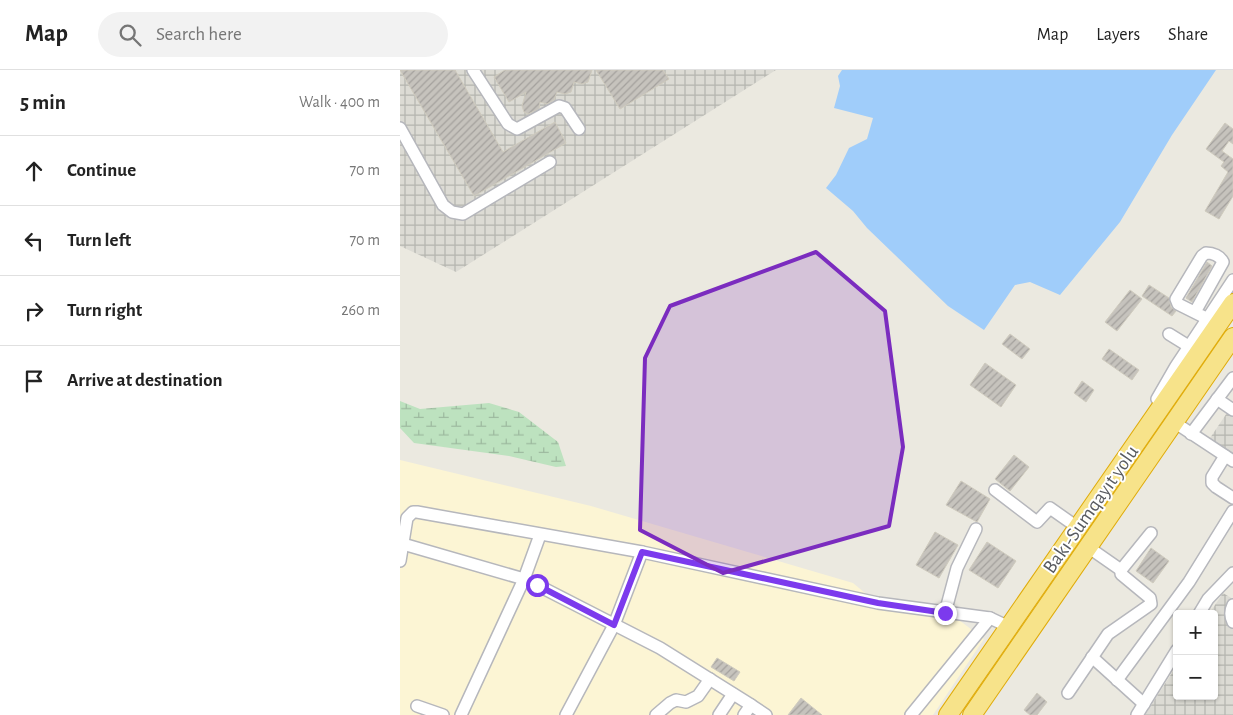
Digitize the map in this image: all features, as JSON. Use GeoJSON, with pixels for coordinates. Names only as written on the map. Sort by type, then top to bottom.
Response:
{"type":"FeatureCollection","features":[{"type":"Feature","properties":{"kind":"highway","name":"Bakı-Sumqayıt yolu"},"geometry":{"type":"LineString","coordinates":[[948,715],[1233,303]]}},
{"type":"Feature","properties":{"kind":"highway","name":"Bakı-Sumqayıt yolu"},"geometry":{"type":"LineString","coordinates":[[972,715],[1233,337]]}},
{"type":"Feature","properties":{"kind":"lane"},"geometry":{"type":"LineString","coordinates":[[473,70],[508,124],[517,128],[524,126],[559,106],[565,108],[579,129]]}},
{"type":"Feature","properties":{"kind":"lane"},"geometry":{"type":"LineString","coordinates":[[400,128],[443,205],[452,212],[463,214],[550,162]]}},
{"type":"Feature","properties":{"kind":"lane"},"geometry":{"type":"LineString","coordinates":[[1195,312],[1223,262],[1221,258],[1211,253],[1206,253],[1202,256],[1176,299],[1178,304],[1208,319]]}},
{"type":"Feature","properties":{"kind":"lane"},"geometry":{"type":"LineString","coordinates":[[1151,421],[1154,405],[1233,280]]}},
{"type":"Feature","properties":{"kind":"lane"},"geometry":{"type":"LineString","coordinates":[[1169,334],[1190,347]]}},
{"type":"Feature","properties":{"kind":"lane"},"geometry":{"type":"LineString","coordinates":[[1192,434],[1233,378]]}},
{"type":"Feature","properties":{"kind":"lane"},"geometry":{"type":"LineString","coordinates":[[1217,399],[1233,410]]}},
{"type":"Feature","properties":{"kind":"lane"},"geometry":{"type":"LineString","coordinates":[[1174,422],[1229,458],[1212,477],[1212,483],[1233,498]]}},
{"type":"Feature","properties":{"kind":"lane"},"geometry":{"type":"LineString","coordinates":[[995,490],[1037,522],[1050,508],[1077,527]]}},
{"type":"Feature","properties":{"kind":"lane"},"geometry":{"type":"LineString","coordinates":[[1117,680],[1190,582],[1233,511]]}},
{"type":"Feature","properties":{"kind":"lane"},"geometry":{"type":"LineString","coordinates":[[400,561],[407,518],[413,512],[642,552],[878,603],[990,618],[1009,626]]}},
{"type":"Feature","properties":{"kind":"lane"},"geometry":{"type":"LineString","coordinates":[[945,613],[957,568],[976,529]]}},
{"type":"Feature","properties":{"kind":"lane"},"geometry":{"type":"LineString","coordinates":[[1068,693],[1108,634],[1151,604],[1150,598],[1121,574],[1122,570],[1151,533]]}},
{"type":"Feature","properties":{"kind":"lane"},"geometry":{"type":"LineString","coordinates":[[461,715],[524,579],[540,535]]}},
{"type":"Feature","properties":{"kind":"lane"},"geometry":{"type":"LineString","coordinates":[[403,544],[524,579],[660,648],[766,715]]}},
{"type":"Feature","properties":{"kind":"lane"},"geometry":{"type":"LineString","coordinates":[[1088,547],[1122,570]]}},
{"type":"Feature","properties":{"kind":"lane"},"geometry":{"type":"LineString","coordinates":[[566,715],[614,625],[642,552]]}},
{"type":"Feature","properties":{"kind":"lane"},"geometry":{"type":"LineString","coordinates":[[1201,610],[1208,599],[1233,573]]}},
{"type":"Feature","properties":{"kind":"lane"},"geometry":{"type":"LineString","coordinates":[[1233,605],[1231,610],[1233,622]]}},
{"type":"Feature","properties":{"kind":"lane"},"geometry":{"type":"LineString","coordinates":[[911,715],[990,618]]}},
{"type":"Feature","properties":{"kind":"lane"},"geometry":{"type":"LineString","coordinates":[[1137,715],[1174,655]]}},
{"type":"Feature","properties":{"kind":"lane"},"geometry":{"type":"LineString","coordinates":[[1092,657],[1144,704]]}},
{"type":"Feature","properties":{"kind":"lane"},"geometry":{"type":"LineString","coordinates":[[656,715],[670,702],[676,700],[686,702],[698,696],[710,679]]}},
{"type":"Feature","properties":{"kind":"lane"},"geometry":{"type":"LineString","coordinates":[[719,715],[733,694]]}},
{"type":"Feature","properties":{"kind":"lane"},"geometry":{"type":"LineString","coordinates":[[744,715],[751,705]]}},
{"type":"Feature","properties":{"kind":"lane"},"geometry":{"type":"LineString","coordinates":[[417,706],[443,715]]}},
{"type":"Feature","properties":{"kind":"highlighted area"},"geometry":{"type":"Polygon","coordinates":[[[816,252],[885,311],[903,447],[889,526],[723,573],[640,530],[645,358],[670,306],[816,252]]]}},
{"type":"Feature","properties":{"kind":"shaded area"},"geometry":{"type":"Polygon","coordinates":[[[400,70],[776,70],[456,272],[400,246],[400,70]]]}},
{"type":"Feature","properties":{"kind":"shaded area"},"geometry":{"type":"Polygon","coordinates":[[[1233,404],[1233,457],[1208,441],[1233,404]]]}},
{"type":"Feature","properties":{"kind":"shaded area"},"geometry":{"type":"Polygon","coordinates":[[[400,460],[591,506],[853,583],[871,598],[868,604],[959,620],[984,639],[933,715],[400,715],[400,460]]]}},
{"type":"Feature","properties":{"kind":"shaded area"},"geometry":{"type":"Polygon","coordinates":[[[1223,593],[1233,599],[1233,715],[1145,715],[1173,671],[1173,700],[1218,700],[1218,610],[1212,610],[1223,593]]]}},
{"type":"Feature","properties":{"kind":"green space"},"geometry":{"type":"Polygon","coordinates":[[[400,401],[420,409],[489,403],[519,412],[558,442],[566,466],[556,467],[509,456],[414,443],[400,428],[400,401]]]}},
{"type":"Feature","properties":{"kind":"water"},"geometry":{"type":"Polygon","coordinates":[[[842,70],[1216,70],[1172,135],[1120,222],[1060,295],[1030,282],[1015,285],[984,330],[948,306],[867,228],[853,211],[826,188],[836,175],[849,148],[867,139],[873,118],[834,108],[840,86],[838,76],[842,70]]]}},
{"type":"Feature","properties":{"kind":"building"},"geometry":{"type":"Polygon","coordinates":[[[400,70],[455,70],[503,152],[555,122],[566,143],[474,196],[400,70]]]}},
{"type":"Feature","properties":{"kind":"building"},"geometry":{"type":"Polygon","coordinates":[[[505,70],[592,70],[588,82],[582,84],[574,82],[571,92],[565,94],[557,92],[554,100],[547,104],[540,102],[539,109],[528,114],[524,112],[522,106],[526,92],[509,102],[494,77],[505,70]]]}},
{"type":"Feature","properties":{"kind":"building"},"geometry":{"type":"Polygon","coordinates":[[[596,70],[663,70],[669,79],[620,109],[596,70]]]}},
{"type":"Feature","properties":{"kind":"building"},"geometry":{"type":"Polygon","coordinates":[[[1225,123],[1233,129],[1233,144],[1229,141],[1222,151],[1233,159],[1233,196],[1219,219],[1205,211],[1228,172],[1221,166],[1224,162],[1206,149],[1225,123]]]}},
{"type":"Feature","properties":{"kind":"building"},"geometry":{"type":"Polygon","coordinates":[[[1207,262],[1212,266],[1192,302],[1186,298],[1207,262]]]}},
{"type":"Feature","properties":{"kind":"building"},"geometry":{"type":"Polygon","coordinates":[[[1149,285],[1169,298],[1171,307],[1176,311],[1172,316],[1142,296],[1149,285]]]}},
{"type":"Feature","properties":{"kind":"building"},"geometry":{"type":"Polygon","coordinates":[[[1130,290],[1142,299],[1117,331],[1105,322],[1130,290]]]}},
{"type":"Feature","properties":{"kind":"building"},"geometry":{"type":"Polygon","coordinates":[[[1010,334],[1030,349],[1022,359],[1002,344],[1010,334]]]}},
{"type":"Feature","properties":{"kind":"building"},"geometry":{"type":"Polygon","coordinates":[[[1109,349],[1139,370],[1132,380],[1102,359],[1109,349]]]}},
{"type":"Feature","properties":{"kind":"building"},"geometry":{"type":"Polygon","coordinates":[[[985,363],[1016,385],[1001,407],[970,385],[985,363]]]}},
{"type":"Feature","properties":{"kind":"building"},"geometry":{"type":"Polygon","coordinates":[[[1082,381],[1094,390],[1086,402],[1074,393],[1082,381]]]}},
{"type":"Feature","properties":{"kind":"building"},"geometry":{"type":"Polygon","coordinates":[[[1014,455],[1029,467],[1010,491],[995,479],[1014,455]]]}},
{"type":"Feature","properties":{"kind":"building"},"geometry":{"type":"Polygon","coordinates":[[[961,481],[990,499],[977,522],[946,505],[961,481]]]}},
{"type":"Feature","properties":{"kind":"building"},"geometry":{"type":"Polygon","coordinates":[[[935,532],[958,545],[939,578],[916,565],[935,532]]]}},
{"type":"Feature","properties":{"kind":"building"},"geometry":{"type":"Polygon","coordinates":[[[987,542],[1016,561],[998,588],[969,570],[987,542]]]}},
{"type":"Feature","properties":{"kind":"building"},"geometry":{"type":"Polygon","coordinates":[[[1151,548],[1169,561],[1153,583],[1136,571],[1151,548]]]}},
{"type":"Feature","properties":{"kind":"building"},"geometry":{"type":"Polygon","coordinates":[[[717,658],[740,672],[734,681],[711,667],[717,658]]]}},
{"type":"Feature","properties":{"kind":"building"},"geometry":{"type":"Polygon","coordinates":[[[1037,693],[1047,702],[1037,715],[1030,715],[1024,710],[1037,693]]]}},
{"type":"Feature","properties":{"kind":"building"},"geometry":{"type":"Polygon","coordinates":[[[801,698],[822,715],[788,715],[801,698]]]}},
{"type":"Feature","properties":{"kind":"route"},"geometry":{"type":"LineString","coordinates":[[537,585],[614,625],[642,552],[878,603],[945,613]]}}]}
